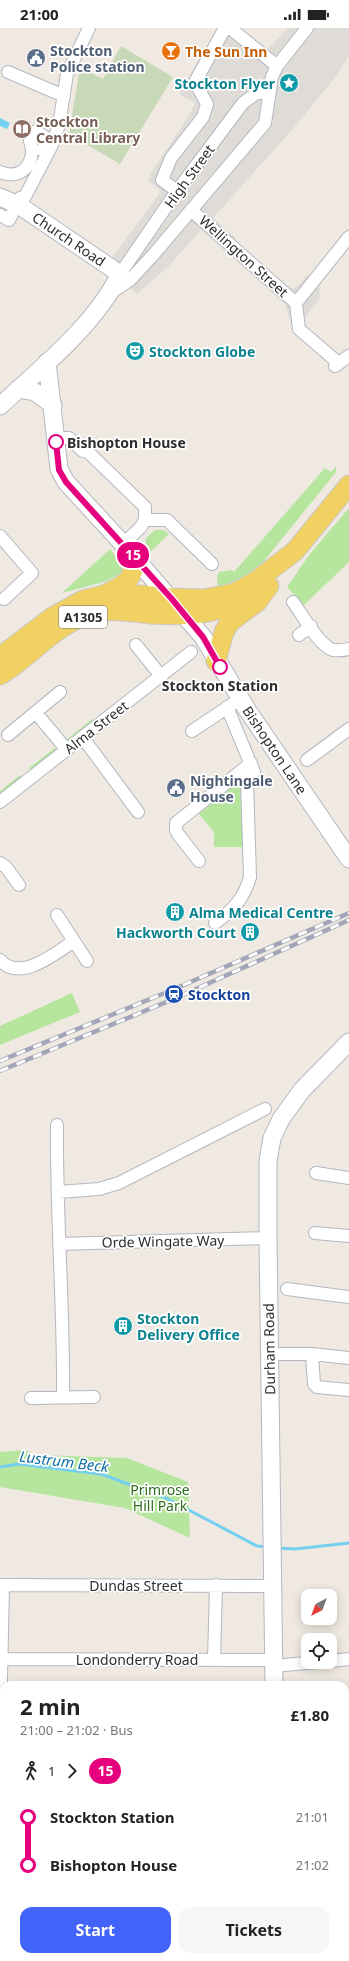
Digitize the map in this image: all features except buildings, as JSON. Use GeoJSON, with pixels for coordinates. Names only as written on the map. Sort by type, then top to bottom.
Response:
{"type":"FeatureCollection","features":[{"type":"Feature","properties":{"kind":"main road","name":"A1305"},"geometry":{"type":"LineString","coordinates":[[0,657],[64,609],[82,600],[104,595],[140,595],[204,599],[234,593],[256,580],[295,551],[348,488]]}},
{"type":"Feature","properties":{"kind":"main road"},"geometry":{"type":"LineString","coordinates":[[104,595],[120,587],[130,579],[134,572],[129,551]]}},
{"type":"Feature","properties":{"kind":"main road","name":"A1305"},"geometry":{"type":"LineString","coordinates":[[216,661],[224,632],[230,622],[257,602],[269,586],[289,566],[295,551]]}},
{"type":"Feature","properties":{"kind":"main road","name":"A1305"},"geometry":{"type":"LineString","coordinates":[[0,675],[27,656],[63,626],[94,613],[115,611],[184,614],[216,612],[243,601],[269,586]]}},
{"type":"Feature","properties":{"kind":"street"},"geometry":{"type":"LineString","coordinates":[[18,205],[51,147],[59,125],[67,74],[89,28]]}},
{"type":"Feature","properties":{"kind":"street"},"geometry":{"type":"LineString","coordinates":[[177,191],[162,180],[171,158],[203,117],[207,104],[195,82],[224,28]]}},
{"type":"Feature","properties":{"kind":"street"},"geometry":{"type":"LineString","coordinates":[[230,28],[277,66]]}},
{"type":"Feature","properties":{"kind":"street","name":"High Street"},"geometry":{"type":"LineString","coordinates":[[0,406],[47,362],[111,292],[130,280],[265,123],[268,110],[268,92],[272,77],[277,66],[307,28]]}},
{"type":"Feature","properties":{"kind":"street"},"geometry":{"type":"LineString","coordinates":[[8,72],[64,96]]}},
{"type":"Feature","properties":{"kind":"street","name":"High Street"},"geometry":{"type":"LineString","coordinates":[[111,292],[120,274],[177,191],[243,103],[255,94],[268,92]]}},
{"type":"Feature","properties":{"kind":"street","name":"Church Road"},"geometry":{"type":"LineString","coordinates":[[0,172],[10,174],[19,172],[27,166],[32,159],[33,149],[30,141],[36,131],[48,139],[18,205],[9,220],[0,215]]}},
{"type":"Feature","properties":{"kind":"street","name":"Church Road"},"geometry":{"type":"LineString","coordinates":[[0,197],[18,205],[120,274]]}},
{"type":"Feature","properties":{"kind":"street","name":"Wellington Street"},"geometry":{"type":"LineString","coordinates":[[191,210],[296,303]]}},
{"type":"Feature","properties":{"kind":"street","name":"High Street"},"geometry":{"type":"LineString","coordinates":[[120,274],[174,230]]}},
{"type":"Feature","properties":{"kind":"street"},"geometry":{"type":"LineString","coordinates":[[349,237],[296,303],[299,329],[335,363],[349,356]]}},
{"type":"Feature","properties":{"kind":"street","name":"Bishopton Lane"},"geometry":{"type":"LineString","coordinates":[[47,362],[53,405],[62,438],[59,470],[66,482],[171,598],[203,637],[216,661],[233,703],[349,859]]}},
{"type":"Feature","properties":{"kind":"street"},"geometry":{"type":"LineString","coordinates":[[18,389],[35,392],[53,405]]}},
{"type":"Feature","properties":{"kind":"street"},"geometry":{"type":"LineString","coordinates":[[62,438],[83,451],[88,452],[145,507],[146,520],[140,528],[129,551]]}},
{"type":"Feature","properties":{"kind":"street"},"geometry":{"type":"LineString","coordinates":[[146,520],[167,520],[212,564]]}},
{"type":"Feature","properties":{"kind":"street"},"geometry":{"type":"LineString","coordinates":[[0,536],[32,574],[4,599]]}},
{"type":"Feature","properties":{"kind":"street"},"geometry":{"type":"LineString","coordinates":[[293,602],[323,644],[332,650],[340,651],[349,649]]}},
{"type":"Feature","properties":{"kind":"street"},"geometry":{"type":"LineString","coordinates":[[299,635],[311,626]]}},
{"type":"Feature","properties":{"kind":"street"},"geometry":{"type":"LineString","coordinates":[[136,645],[161,676]]}},
{"type":"Feature","properties":{"kind":"street","name":"Alma Street"},"geometry":{"type":"LineString","coordinates":[[0,802],[191,652]]}},
{"type":"Feature","properties":{"kind":"street"},"geometry":{"type":"LineString","coordinates":[[8,735],[60,692]]}},
{"type":"Feature","properties":{"kind":"street"},"geometry":{"type":"LineString","coordinates":[[192,731],[233,703],[254,772],[247,782],[250,877],[242,898],[237,905],[224,911],[215,923]]}},
{"type":"Feature","properties":{"kind":"street"},"geometry":{"type":"LineString","coordinates":[[36,713],[67,750]]}},
{"type":"Feature","properties":{"kind":"street"},"geometry":{"type":"LineString","coordinates":[[307,760],[321,748],[349,729]]}},
{"type":"Feature","properties":{"kind":"street"},"geometry":{"type":"LineString","coordinates":[[83,738],[138,812]]}},
{"type":"Feature","properties":{"kind":"street"},"geometry":{"type":"LineString","coordinates":[[199,861],[176,830],[175,826],[179,819],[251,764]]}},
{"type":"Feature","properties":{"kind":"street"},"geometry":{"type":"LineString","coordinates":[[0,863],[6,867],[20,885]]}},
{"type":"Feature","properties":{"kind":"street"},"geometry":{"type":"LineString","coordinates":[[57,915],[87,961]]}},
{"type":"Feature","properties":{"kind":"street"},"geometry":{"type":"LineString","coordinates":[[0,960],[13,968],[34,967],[74,941]]}},
{"type":"Feature","properties":{"kind":"street","name":"Durham Road"},"geometry":{"type":"LineString","coordinates":[[273,1681],[269,1662],[273,1586],[271,1526],[268,1161],[272,1138],[282,1119],[302,1090],[349,1042]]}},
{"type":"Feature","properties":{"kind":"street"},"geometry":{"type":"LineString","coordinates":[[58,1192],[99,1189],[118,1183],[265,1109]]}},
{"type":"Feature","properties":{"kind":"street"},"geometry":{"type":"LineString","coordinates":[[57,1124],[59,1244],[63,1328],[63,1397]]}},
{"type":"Feature","properties":{"kind":"street"},"geometry":{"type":"LineString","coordinates":[[316,1173],[349,1178]]}},
{"type":"Feature","properties":{"kind":"street"},"geometry":{"type":"LineString","coordinates":[[314,1233],[349,1236]]}},
{"type":"Feature","properties":{"kind":"street","name":"Orde Wingate Way"},"geometry":{"type":"LineString","coordinates":[[59,1244],[268,1238]]}},
{"type":"Feature","properties":{"kind":"street"},"geometry":{"type":"LineString","coordinates":[[287,1289],[349,1296]]}},
{"type":"Feature","properties":{"kind":"street"},"geometry":{"type":"LineString","coordinates":[[269,1354],[312,1354],[349,1358]]}},
{"type":"Feature","properties":{"kind":"street"},"geometry":{"type":"LineString","coordinates":[[312,1354],[314,1384],[316,1387],[349,1390]]}},
{"type":"Feature","properties":{"kind":"street"},"geometry":{"type":"LineString","coordinates":[[31,1398],[94,1397]]}},
{"type":"Feature","properties":{"kind":"street"},"geometry":{"type":"LineString","coordinates":[[1,1585],[1,1681]]}},
{"type":"Feature","properties":{"kind":"street","name":"Dundas Street"},"geometry":{"type":"LineString","coordinates":[[1,1585],[273,1586]]}},
{"type":"Feature","properties":{"kind":"street"},"geometry":{"type":"LineString","coordinates":[[214,1660],[216,1585]]}},
{"type":"Feature","properties":{"kind":"street","name":"Londonderry Road"},"geometry":{"type":"LineString","coordinates":[[1,1659],[301,1662]]}},
{"type":"Feature","properties":{"kind":"street"},"geometry":{"type":"LineString","coordinates":[[337,1660],[349,1659]]}},
{"type":"Feature","properties":{"kind":"green space"},"geometry":{"type":"Polygon","coordinates":[[[121,46],[173,77],[120,164],[69,134],[80,67],[103,79],[121,46]]]}},
{"type":"Feature","properties":{"kind":"green space"},"geometry":{"type":"Polygon","coordinates":[[[336,466],[336,472],[264,561],[247,575],[231,583],[218,586],[217,576],[219,572],[231,570],[234,572],[325,468],[331,472],[336,466]]]}},
{"type":"Feature","properties":{"kind":"green space"},"geometry":{"type":"Polygon","coordinates":[[[349,508],[349,562],[304,605],[287,587],[309,555],[349,508]]]}},
{"type":"Feature","properties":{"kind":"green space"},"geometry":{"type":"Polygon","coordinates":[[[155,530],[163,530],[169,534],[150,552],[145,546],[146,538],[155,530]]]}},
{"type":"Feature","properties":{"kind":"green space"},"geometry":{"type":"Polygon","coordinates":[[[110,549],[122,564],[123,568],[121,573],[107,581],[62,593],[110,549]]]}},
{"type":"Feature","properties":{"kind":"green space"},"geometry":{"type":"Polygon","coordinates":[[[92,719],[94,722],[71,740],[66,740],[92,719]]]}},
{"type":"Feature","properties":{"kind":"green space"},"geometry":{"type":"Polygon","coordinates":[[[56,747],[55,752],[33,770],[29,768],[56,747]]]}},
{"type":"Feature","properties":{"kind":"green space"},"geometry":{"type":"Polygon","coordinates":[[[20,775],[22,779],[1,794],[0,791],[20,775]]]}},
{"type":"Feature","properties":{"kind":"green space"},"geometry":{"type":"Polygon","coordinates":[[[237,782],[243,785],[246,847],[214,847],[214,832],[199,814],[237,782]]]}},
{"type":"Feature","properties":{"kind":"green space"},"geometry":{"type":"Polygon","coordinates":[[[72,993],[80,1012],[0,1045],[0,1026],[72,993]]]}},
{"type":"Feature","properties":{"kind":"green space","name":"Primrose Hill Park"},"geometry":{"type":"Polygon","coordinates":[[[25,1450],[32,1454],[38,1455],[127,1458],[188,1482],[190,1538],[125,1508],[0,1487],[0,1452],[25,1450]]]}},
{"type":"Feature","properties":{"kind":"shaded area"},"geometry":{"type":"Polygon","coordinates":[[[217,28],[234,39],[242,29],[268,49],[288,28],[349,28],[349,56],[337,75],[292,130],[213,218],[236,238],[233,241],[288,289],[296,288],[307,275],[309,277],[349,228],[349,244],[318,284],[320,289],[319,300],[302,321],[304,331],[335,356],[328,362],[293,332],[285,304],[201,230],[167,268],[137,294],[107,265],[161,191],[148,181],[151,173],[188,117],[195,103],[179,94],[217,28]]]}},
{"type":"Feature","properties":{"kind":"water"},"geometry":{"type":"Polygon","coordinates":[[[0,118],[10,123],[7,129],[0,126],[0,118]]]}},
{"type":"Feature","properties":{"kind":"waterway","name":"Lustrum Beck"},"geometry":{"type":"LineString","coordinates":[[0,1467],[19,1464],[101,1474],[166,1498],[257,1546],[268,1547]]}},
{"type":"Feature","properties":{"kind":"waterway","name":"Lustrum Beck"},"geometry":{"type":"LineString","coordinates":[[277,1548],[295,1549],[349,1543]]}},
{"type":"Feature","properties":{"kind":"railway"},"geometry":{"type":"LineString","coordinates":[[0,1061],[172,990],[349,913]]}},
{"type":"Feature","properties":{"kind":"railway"},"geometry":{"type":"LineString","coordinates":[[0,1071],[176,998],[349,920]]}},
{"type":"Feature","properties":{"kind":"bus line","name":"15"},"geometry":{"type":"LineString","coordinates":[[56,442],[59,470],[66,482],[171,598],[203,637],[220,667]]}},
{"type":"Feature","properties":{"kind":"place","name":"The Sun Inn"},"geometry":{"type":"Point","coordinates":[171,51]}},
{"type":"Feature","properties":{"kind":"place","name":"Stockton Police station"},"geometry":{"type":"Point","coordinates":[36,58]}},
{"type":"Feature","properties":{"kind":"place","name":"Stockton Flyer"},"geometry":{"type":"Point","coordinates":[289,83]}},
{"type":"Feature","properties":{"kind":"place","name":"Stockton Central Library"},"geometry":{"type":"Point","coordinates":[22,129]}},
{"type":"Feature","properties":{"kind":"place","name":"Stockton Globe"},"geometry":{"type":"Point","coordinates":[135,351]}},
{"type":"Feature","properties":{"kind":"place","name":"Bishopton House"},"geometry":{"type":"Point","coordinates":[56,442]}},
{"type":"Feature","properties":{"kind":"place","name":"Stockton Station"},"geometry":{"type":"Point","coordinates":[220,667]}},
{"type":"Feature","properties":{"kind":"place","name":"Nightingale House"},"geometry":{"type":"Point","coordinates":[176,788]}},
{"type":"Feature","properties":{"kind":"place","name":"Alma Medical Centre"},"geometry":{"type":"Point","coordinates":[175,912]}},
{"type":"Feature","properties":{"kind":"place","name":"Hackworth Court"},"geometry":{"type":"Point","coordinates":[250,932]}},
{"type":"Feature","properties":{"kind":"place","name":"Stockton"},"geometry":{"type":"Point","coordinates":[174,994]}},
{"type":"Feature","properties":{"kind":"place","name":"Stockton Delivery Office"},"geometry":{"type":"Point","coordinates":[123,1326]}}]}
